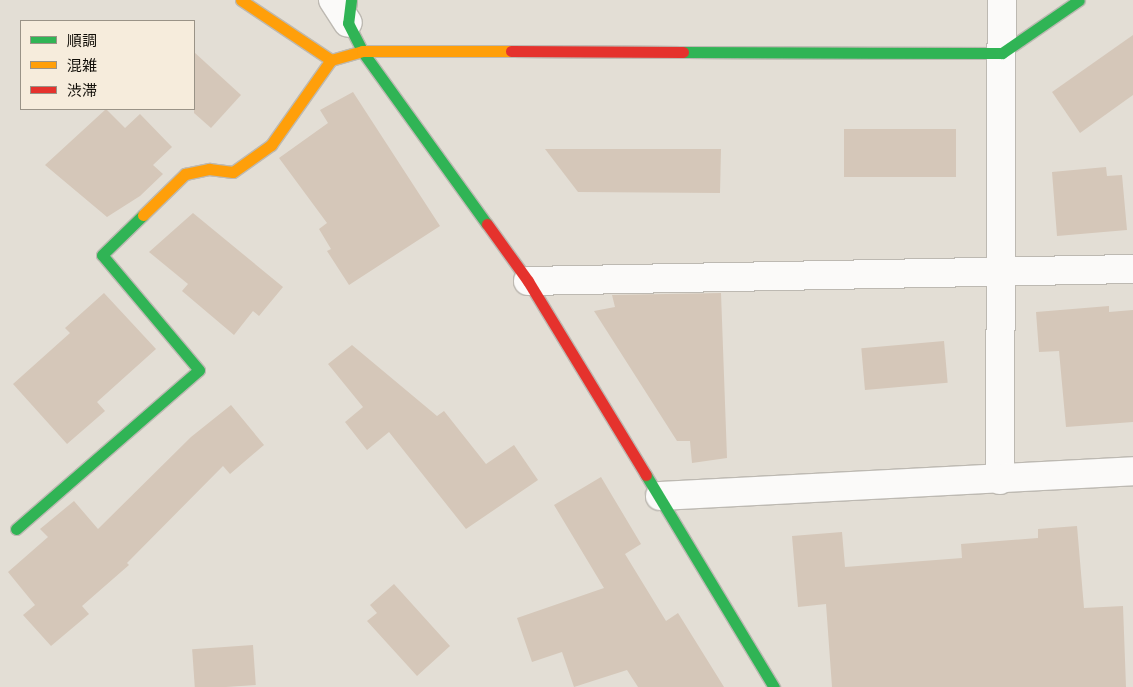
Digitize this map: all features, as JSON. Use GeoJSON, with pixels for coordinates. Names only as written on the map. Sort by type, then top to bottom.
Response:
{"type":"FeatureCollection","features":[{"type":"Feature","properties":{"kind":"street"},"geometry":{"type":"LineString","coordinates":[[241,0],[330,60]]}},
{"type":"Feature","properties":{"kind":"street"},"geometry":{"type":"LineString","coordinates":[[333,0],[350,11],[362,51],[528,281],[774,687]]}},
{"type":"Feature","properties":{"kind":"street"},"geometry":{"type":"LineString","coordinates":[[1000,480],[1002,0]]}},
{"type":"Feature","properties":{"kind":"street"},"geometry":{"type":"LineString","coordinates":[[16,529],[198,370],[102,255],[186,174],[209,169],[233,172],[271,145],[330,60],[362,51],[1002,53],[1079,0]]}},
{"type":"Feature","properties":{"kind":"street"},"geometry":{"type":"LineString","coordinates":[[528,281],[1133,269]]}},
{"type":"Feature","properties":{"kind":"street"},"geometry":{"type":"LineString","coordinates":[[660,496],[1000,480],[1133,471]]}},
{"type":"Feature","properties":{"kind":"building"},"geometry":{"type":"Polygon","coordinates":[[[1133,35],[1133,95],[1080,133],[1052,92],[1133,35]]]}},
{"type":"Feature","properties":{"kind":"building"},"geometry":{"type":"Polygon","coordinates":[[[195,53],[241,95],[211,128],[194,113],[195,53]]]}},
{"type":"Feature","properties":{"kind":"building"},"geometry":{"type":"Polygon","coordinates":[[[353,92],[440,226],[349,285],[327,251],[331,249],[319,229],[327,223],[279,158],[328,123],[320,110],[353,92]]]}},
{"type":"Feature","properties":{"kind":"building"},"geometry":{"type":"Polygon","coordinates":[[[105,110],[125,128],[140,114],[172,147],[153,165],[163,174],[140,196],[107,217],[45,165],[105,110]]]}},
{"type":"Feature","properties":{"kind":"building"},"geometry":{"type":"Polygon","coordinates":[[[844,129],[956,129],[956,177],[844,177],[844,129]]]}},
{"type":"Feature","properties":{"kind":"building"},"geometry":{"type":"Polygon","coordinates":[[[545,149],[721,149],[720,193],[578,192],[545,149]]]}},
{"type":"Feature","properties":{"kind":"building"},"geometry":{"type":"Polygon","coordinates":[[[1106,167],[1107,176],[1122,175],[1127,230],[1057,236],[1052,172],[1106,167]]]}},
{"type":"Feature","properties":{"kind":"building"},"geometry":{"type":"Polygon","coordinates":[[[193,213],[283,287],[259,316],[253,311],[234,335],[182,291],[188,284],[149,252],[193,213]]]}},
{"type":"Feature","properties":{"kind":"building"},"geometry":{"type":"Polygon","coordinates":[[[104,293],[156,349],[97,402],[105,411],[67,444],[13,384],[70,333],[65,328],[104,293]]]}},
{"type":"Feature","properties":{"kind":"building"},"geometry":{"type":"Polygon","coordinates":[[[721,293],[727,458],[692,463],[690,441],[677,441],[594,311],[615,307],[612,295],[721,293]]]}},
{"type":"Feature","properties":{"kind":"building"},"geometry":{"type":"Polygon","coordinates":[[[1109,306],[1109,312],[1133,310],[1133,422],[1066,427],[1059,351],[1039,352],[1036,312],[1109,306]]]}},
{"type":"Feature","properties":{"kind":"building"},"geometry":{"type":"Polygon","coordinates":[[[944,341],[948,383],[865,390],[861,348],[944,341]]]}},
{"type":"Feature","properties":{"kind":"building"},"geometry":{"type":"Polygon","coordinates":[[[352,345],[437,416],[444,411],[486,464],[514,445],[538,480],[466,529],[389,432],[367,450],[345,422],[363,407],[328,364],[352,345]]]}},
{"type":"Feature","properties":{"kind":"building"},"geometry":{"type":"Polygon","coordinates":[[[231,405],[264,445],[230,474],[223,466],[127,563],[129,565],[82,606],[89,614],[51,646],[23,615],[35,605],[8,572],[48,537],[40,529],[74,501],[98,529],[191,437],[231,405]]]}},
{"type":"Feature","properties":{"kind":"building"},"geometry":{"type":"Polygon","coordinates":[[[601,477],[641,544],[625,554],[666,621],[678,613],[724,687],[638,687],[627,670],[574,687],[562,652],[532,662],[517,618],[604,588],[554,505],[601,477]]]}},
{"type":"Feature","properties":{"kind":"building"},"geometry":{"type":"Polygon","coordinates":[[[1077,526],[1084,608],[1123,606],[1126,687],[832,687],[826,604],[798,607],[792,536],[842,532],[845,567],[962,558],[961,544],[1038,538],[1038,529],[1077,526]]]}},
{"type":"Feature","properties":{"kind":"building"},"geometry":{"type":"Polygon","coordinates":[[[394,584],[450,646],[417,676],[367,621],[377,613],[370,605],[394,584]]]}},
{"type":"Feature","properties":{"kind":"building"},"geometry":{"type":"Polygon","coordinates":[[[253,645],[256,685],[195,687],[192,649],[253,645]]]}},
{"type":"Feature","properties":{"kind":"traffic: fast"},"geometry":{"type":"LineString","coordinates":[[351,0],[348,23],[362,51],[487,224]]}},
{"type":"Feature","properties":{"kind":"traffic: fast"},"geometry":{"type":"LineString","coordinates":[[683,52],[1002,53],[1079,0]]}},
{"type":"Feature","properties":{"kind":"traffic: fast"},"geometry":{"type":"LineString","coordinates":[[16,529],[199,370],[102,255],[143,215]]}},
{"type":"Feature","properties":{"kind":"traffic: fast"},"geometry":{"type":"LineString","coordinates":[[646,475],[774,687]]}},
{"type":"Feature","properties":{"kind":"traffic: slow"},"geometry":{"type":"LineString","coordinates":[[241,0],[331,60],[362,51],[511,51]]}},
{"type":"Feature","properties":{"kind":"traffic: slow"},"geometry":{"type":"LineString","coordinates":[[143,215],[185,174],[209,169],[233,172],[271,145],[331,60]]}},
{"type":"Feature","properties":{"kind":"traffic: jam"},"geometry":{"type":"LineString","coordinates":[[511,51],[683,52]]}},
{"type":"Feature","properties":{"kind":"traffic: jam"},"geometry":{"type":"LineString","coordinates":[[487,224],[528,281],[646,475]]}}]}
